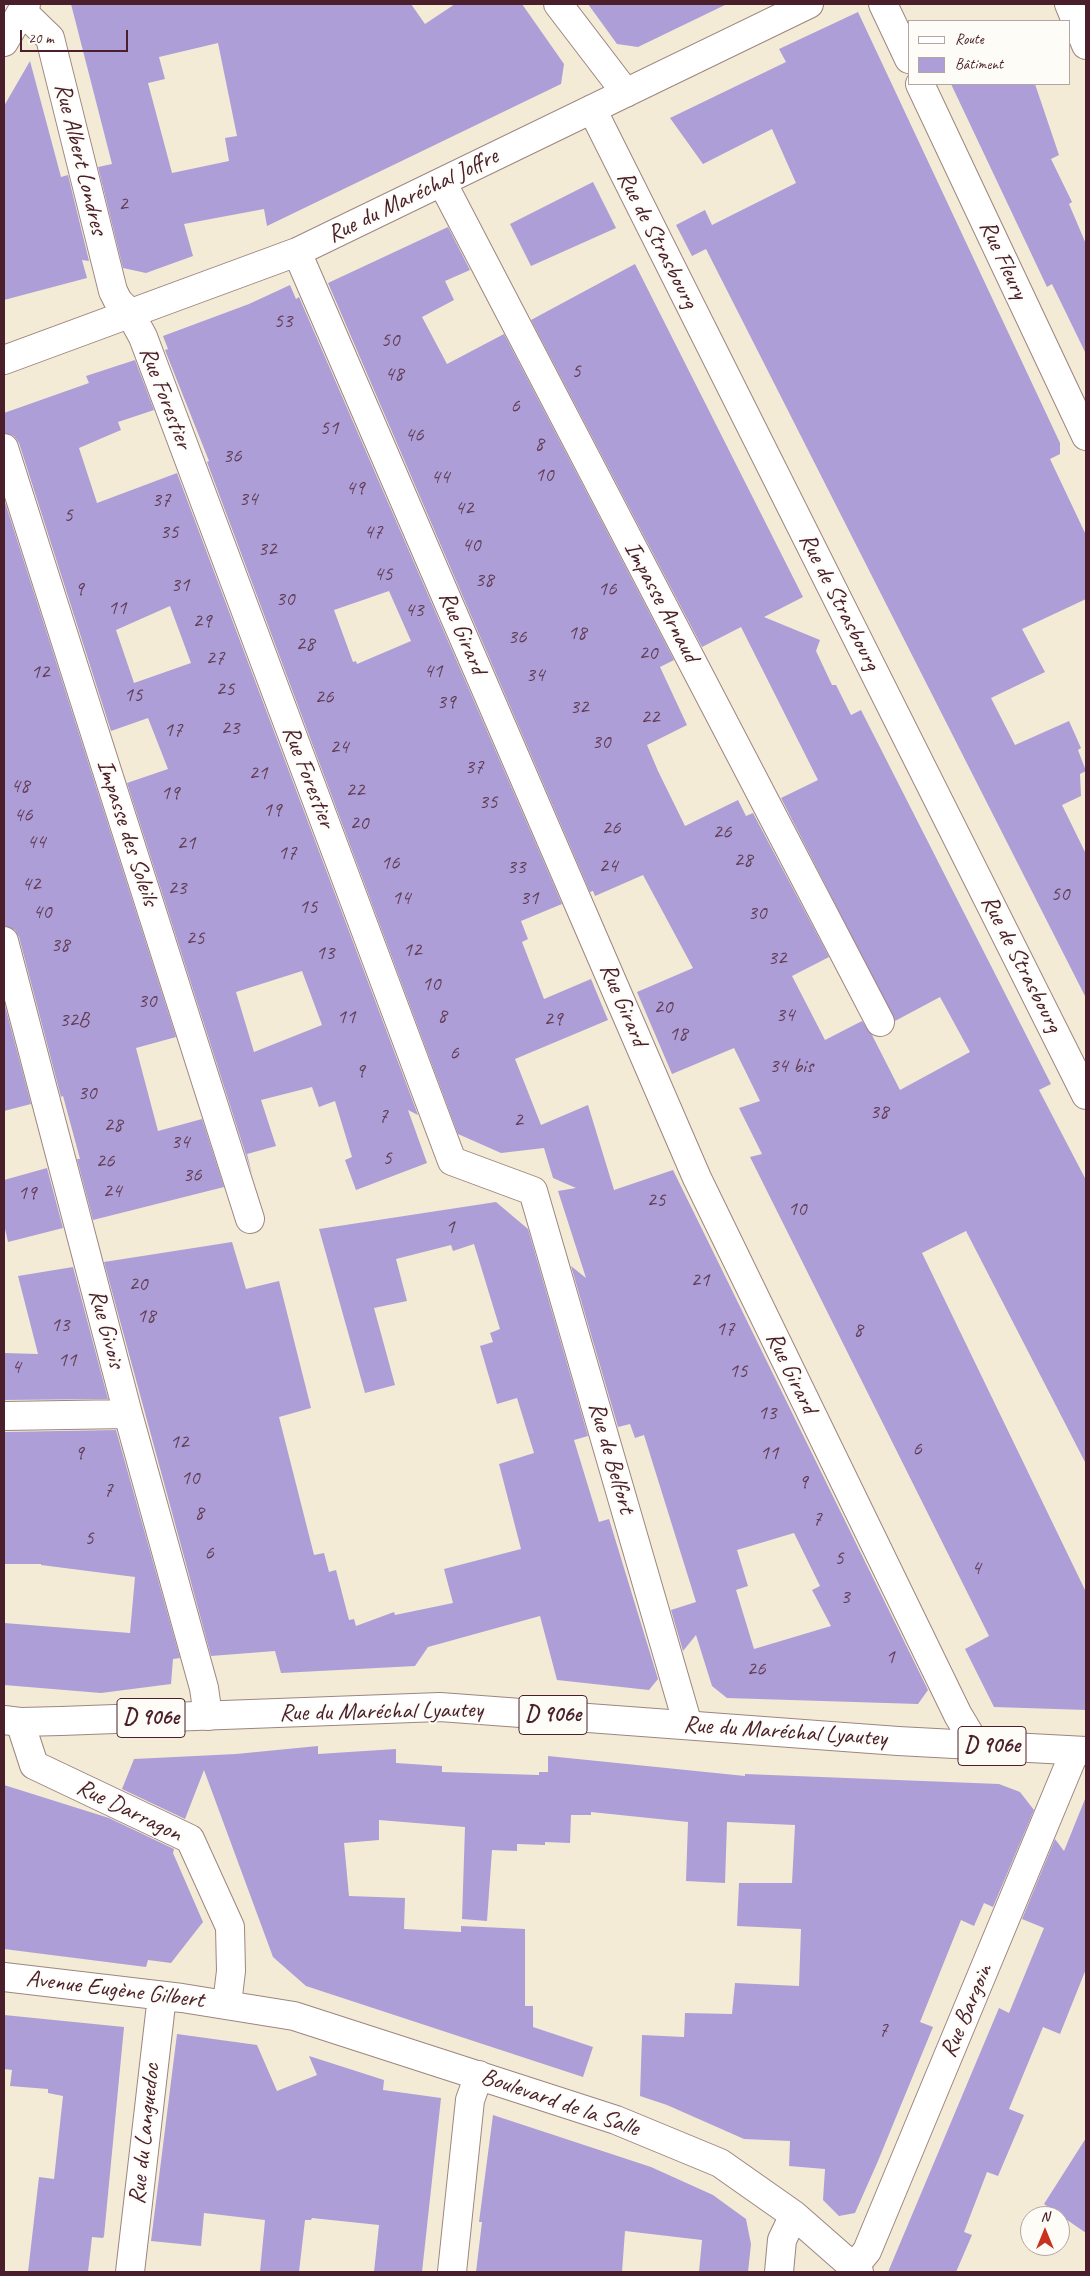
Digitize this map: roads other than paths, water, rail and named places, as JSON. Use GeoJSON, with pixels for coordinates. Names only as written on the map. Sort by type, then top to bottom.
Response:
{"type":"FeatureCollection","features":[{"type":"Feature","properties":{"kind":"street"},"geometry":{"type":"LineString","coordinates":[[558,4],[626,93]]}},
{"type":"Feature","properties":{"kind":"street","name":"Rue du Maréchal Joffre"},"geometry":{"type":"LineString","coordinates":[[4,360],[297,252],[809,4]]}},
{"type":"Feature","properties":{"kind":"street"},"geometry":{"type":"LineString","coordinates":[[883,4],[908,57]]}},
{"type":"Feature","properties":{"kind":"street"},"geometry":{"type":"LineString","coordinates":[[1069,4],[1086,45]]}},
{"type":"Feature","properties":{"kind":"street"},"geometry":{"type":"LineString","coordinates":[[4,42],[24,7]]}},
{"type":"Feature","properties":{"kind":"street","name":"Rue Albert Londres"},"geometry":{"type":"LineString","coordinates":[[24,7],[50,38],[113,291],[118,301],[130,313]]}},
{"type":"Feature","properties":{"kind":"street","name":"Rue Fleury"},"geometry":{"type":"LineString","coordinates":[[920,85],[1086,436]]}},
{"type":"Feature","properties":{"kind":"street","name":"Rue de Strasbourg"},"geometry":{"type":"LineString","coordinates":[[592,109],[1086,1096]]}},
{"type":"Feature","properties":{"kind":"street","name":"Impasse Arnaud"},"geometry":{"type":"LineString","coordinates":[[442,182],[880,1022]]}},
{"type":"Feature","properties":{"kind":"street","name":"Rue Girard"},"geometry":{"type":"LineString","coordinates":[[297,252],[696,1178],[958,1715],[976,1745]]}},
{"type":"Feature","properties":{"kind":"street","name":"Rue Forestier"},"geometry":{"type":"LineString","coordinates":[[130,313],[143,337],[452,1161],[533,1191]]}},
{"type":"Feature","properties":{"kind":"street","name":"Impasse des Soleils"},"geometry":{"type":"LineString","coordinates":[[4,448],[250,1219]]}},
{"type":"Feature","properties":{"kind":"street","name":"Rue Givois"},"geometry":{"type":"LineString","coordinates":[[4,942],[128,1414],[204,1688],[208,1716]]}},
{"type":"Feature","properties":{"kind":"street","name":"Rue de Belfort"},"geometry":{"type":"LineString","coordinates":[[533,1191],[688,1725]]}},
{"type":"Feature","properties":{"kind":"street"},"geometry":{"type":"LineString","coordinates":[[4,1416],[128,1414]]}},
{"type":"Feature","properties":{"kind":"street","name":"Rue du Maréchal Lyautey"},"geometry":{"type":"LineString","coordinates":[[12,1721],[440,1707],[1081,1751]]}},
{"type":"Feature","properties":{"kind":"street","name":"Rue Darragon"},"geometry":{"type":"LineString","coordinates":[[12,1721],[34,1765],[190,1839],[230,1927],[231,1971],[227,2004]]}},
{"type":"Feature","properties":{"kind":"street","name":"Rue Bargoin"},"geometry":{"type":"LineString","coordinates":[[856,2270],[867,2252],[1081,1751]]}},
{"type":"Feature","properties":{"kind":"street","name":"Avenue Eugène Gilbert"},"geometry":{"type":"LineString","coordinates":[[4,1977],[227,2004]]}},
{"type":"Feature","properties":{"kind":"street","name":"Rue du Languedoc"},"geometry":{"type":"LineString","coordinates":[[130,2272],[162,1996]]}},
{"type":"Feature","properties":{"kind":"street","name":"Boulevard de la Salle"},"geometry":{"type":"LineString","coordinates":[[227,2004],[294,2016],[479,2075],[616,2120],[720,2163],[794,2215],[856,2270]]}},
{"type":"Feature","properties":{"kind":"street"},"geometry":{"type":"LineString","coordinates":[[452,2272],[470,2100],[479,2075]]}},
{"type":"Feature","properties":{"kind":"street"},"geometry":{"type":"LineString","coordinates":[[779,2272],[782,2240],[794,2215]]}}]}
